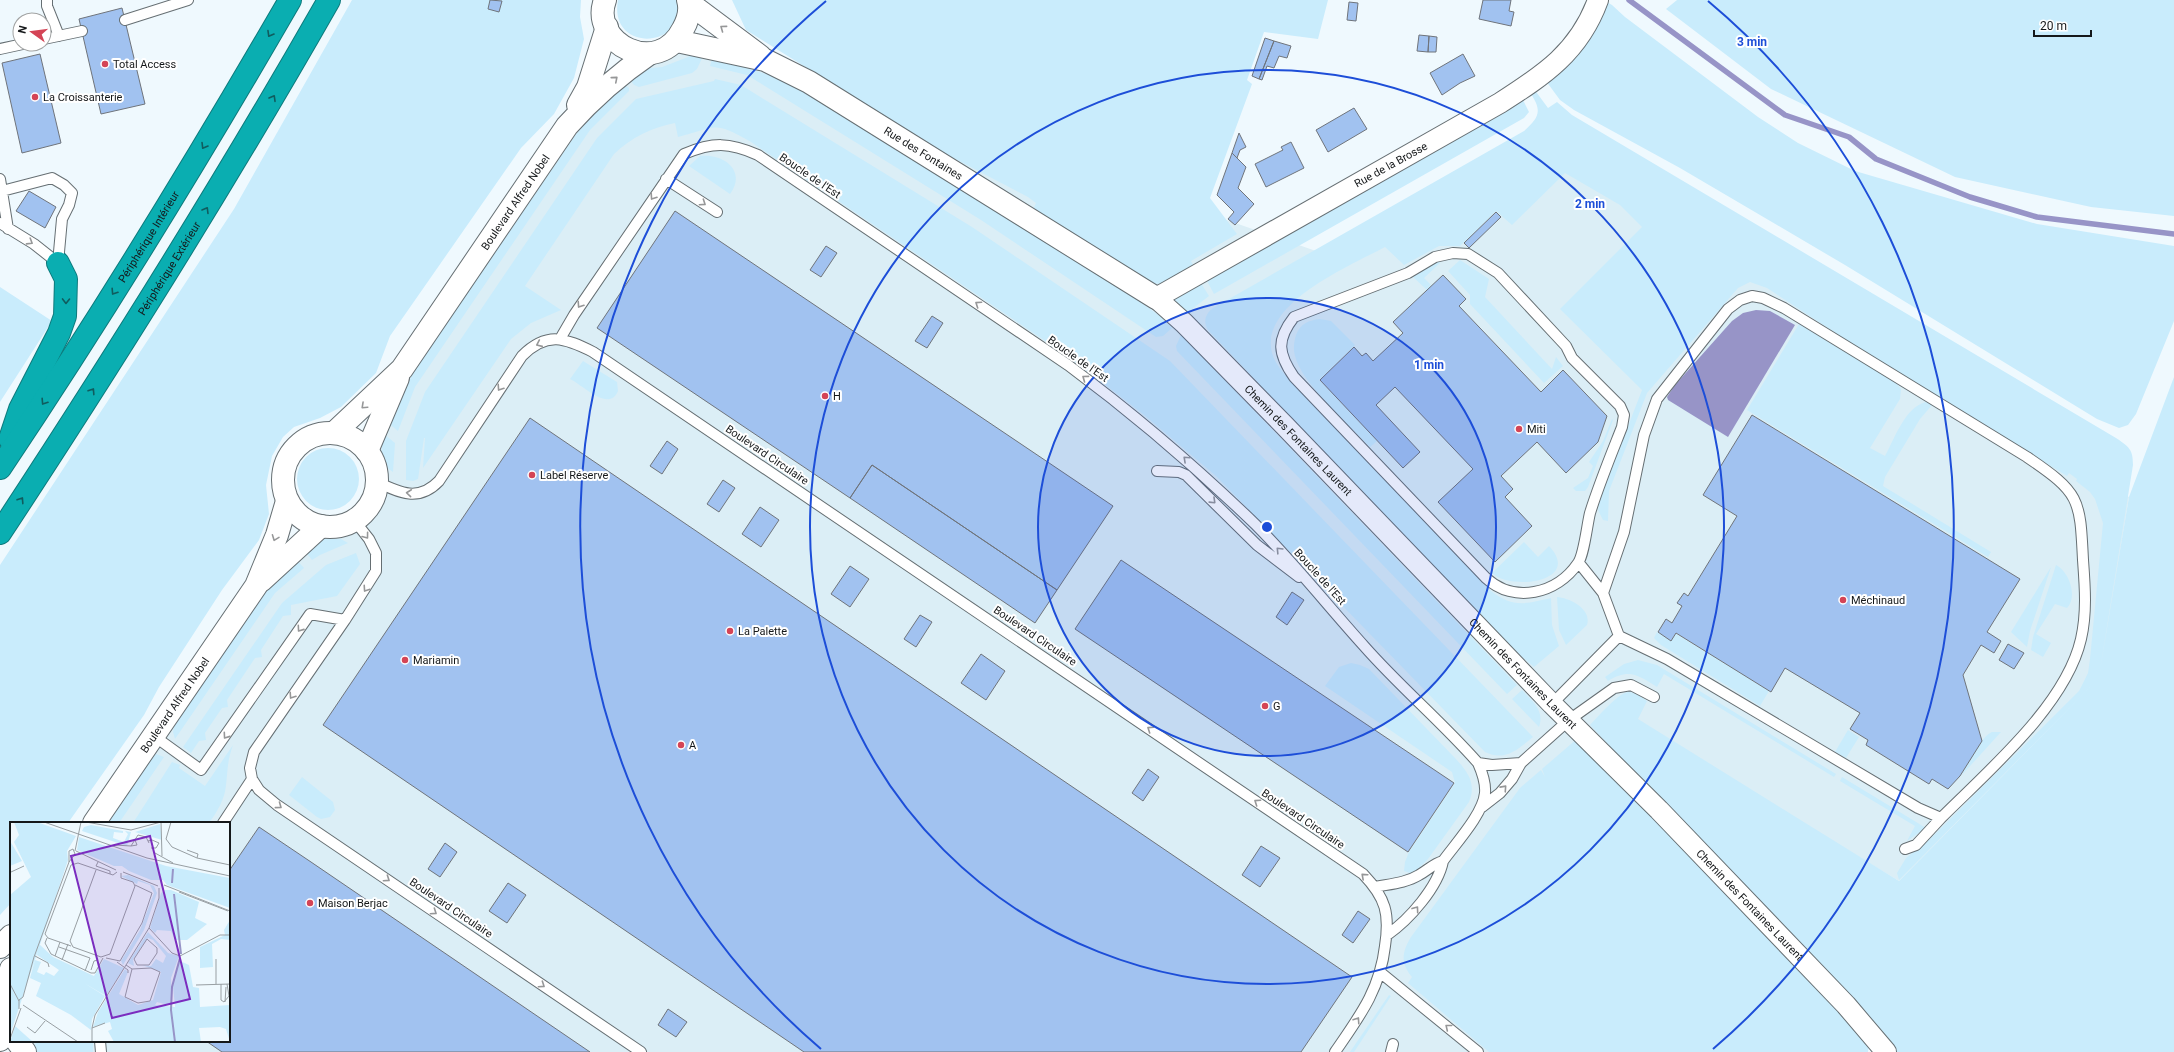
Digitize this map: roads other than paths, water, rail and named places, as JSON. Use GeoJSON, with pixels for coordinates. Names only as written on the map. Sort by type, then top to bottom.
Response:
{"type":"FeatureCollection","features":[{"type":"Feature","properties":{"kind":"highway","name":"Périphérique Intérieur"},"geometry":{"type":"LineString","coordinates":[[0,468],[181,184],[290,0]]}},
{"type":"Feature","properties":{"kind":"highway","name":"Périphérique Extérieur"},"geometry":{"type":"LineString","coordinates":[[0,533],[193,230],[330,0]]}},
{"type":"Feature","properties":{"kind":"highway"},"geometry":{"type":"LineString","coordinates":[[0,468],[20,409],[59,333],[65,316],[66,279],[58,263]]}},
{"type":"Feature","properties":{"kind":"main road"},"geometry":{"type":"LineString","coordinates":[[605,0],[604,20],[610,34],[621,46],[634,52],[649,54],[665,50],[677,41],[689,18],[688,2]]}},
{"type":"Feature","properties":{"kind":"main road"},"geometry":{"type":"LineString","coordinates":[[688,2],[765,60]]}},
{"type":"Feature","properties":{"kind":"main road"},"geometry":{"type":"LineString","coordinates":[[567,126],[588,87],[607,27]]}},
{"type":"Feature","properties":{"kind":"main road","name":"Rue des Fontaines"},"geometry":{"type":"LineString","coordinates":[[677,41],[765,60],[809,82],[1156,298]]}},
{"type":"Feature","properties":{"kind":"main road","name":"Boulevard Alfred Nobel"},"geometry":{"type":"LineString","coordinates":[[367,451],[402,369],[567,126],[589,101],[624,71],[649,54]]}},
{"type":"Feature","properties":{"kind":"main road","name":"Boulevard Alfred Nobel"},"geometry":{"type":"LineString","coordinates":[[334,433],[402,369]]}},
{"type":"Feature","properties":{"kind":"main road"},"geometry":{"type":"LineString","coordinates":[[334,433],[353,439],[367,451],[374,466],[376,482],[372,501],[354,520],[335,526],[321,526],[301,517],[287,501],[283,478],[289,456],[299,444],[312,436],[334,433]]}},
{"type":"Feature","properties":{"kind":"main road","name":"Boulevard Alfred Nobel"},"geometry":{"type":"LineString","coordinates":[[95,822],[256,586],[277,535],[287,501]]}},
{"type":"Feature","properties":{"kind":"main road","name":"Boulevard Alfred Nobel"},"geometry":{"type":"LineString","coordinates":[[256,586],[321,526]]}},
{"type":"Feature","properties":{"kind":"main road"},"geometry":{"type":"LineString","coordinates":[[0,947],[10,937]]}},
{"type":"Feature","properties":{"kind":"main road"},"geometry":{"type":"LineString","coordinates":[[5,1026],[10,978]]}},
{"type":"Feature","properties":{"kind":"main road"},"geometry":{"type":"LineString","coordinates":[[17,1042],[25,1052]]}},
{"type":"Feature","properties":{"kind":"street","name":"Rue de la Brosse"},"geometry":{"type":"LineString","coordinates":[[1156,298],[1500,104],[1561,60],[1572,47],[1591,18],[1598,0]]}},
{"type":"Feature","properties":{"kind":"street","name":"Chemin des Fontaines Laurent"},"geometry":{"type":"LineString","coordinates":[[1156,298],[1184,323],[1284,424],[1552,704],[1840,999],[1886,1052]]}},
{"type":"Feature","properties":{"kind":"lane"},"geometry":{"type":"LineString","coordinates":[[47,0],[47,6],[59,36]]}},
{"type":"Feature","properties":{"kind":"lane"},"geometry":{"type":"LineString","coordinates":[[149,13],[157,0]]}},
{"type":"Feature","properties":{"kind":"lane"},"geometry":{"type":"LineString","coordinates":[[125,20],[188,0]]}},
{"type":"Feature","properties":{"kind":"lane"},"geometry":{"type":"LineString","coordinates":[[52,37],[82,31]]}},
{"type":"Feature","properties":{"kind":"lane"},"geometry":{"type":"LineString","coordinates":[[0,49],[12,46]]}},
{"type":"Feature","properties":{"kind":"lane","name":"Boucle de l'Est"},"geometry":{"type":"LineString","coordinates":[[560,339],[570,321],[684,154],[710,145],[726,144],[741,147],[758,155],[1104,391],[1172,447],[1255,525],[1315,589],[1364,647],[1478,763],[1484,777],[1486,791],[1481,808],[1443,860],[1441,870],[1416,910],[1399,927],[1387,935]]}},
{"type":"Feature","properties":{"kind":"lane"},"geometry":{"type":"LineString","coordinates":[[2,192],[52,178],[64,184],[72,193],[69,206],[62,218],[58,263]]}},
{"type":"Feature","properties":{"kind":"lane"},"geometry":{"type":"LineString","coordinates":[[0,179],[4,226],[34,244],[58,263]]}},
{"type":"Feature","properties":{"kind":"lane"},"geometry":{"type":"LineString","coordinates":[[666,179],[717,212]]}},
{"type":"Feature","properties":{"kind":"lane"},"geometry":{"type":"LineString","coordinates":[[1442,254],[1468,254],[1498,274],[1566,346],[1572,358],[1620,406],[1624,415],[1622,427],[1590,513],[1579,563],[1557,584],[1533,592],[1518,594],[1506,592],[1495,586],[1294,377],[1284,363],[1281,352],[1284,333],[1294,317],[1408,273],[1442,254]]}},
{"type":"Feature","properties":{"kind":"lane"},"geometry":{"type":"LineString","coordinates":[[1603,593],[1624,532],[1644,435],[1657,399],[1728,309],[1740,300],[1752,296],[1784,308],[2059,478],[2072,493],[2081,516],[2086,603],[2081,639],[2071,667],[2057,692],[2019,740],[1916,845],[1905,849]]}},
{"type":"Feature","properties":{"kind":"lane","name":"Boulevard Circulaire"},"geometry":{"type":"LineString","coordinates":[[376,482],[408,494],[423,494],[431,490],[439,481],[522,356],[539,343],[560,339],[582,346],[625,373],[1358,871],[1375,887],[1386,906],[1388,926],[1387,935],[1381,972],[1367,1006],[1335,1052]]}},
{"type":"Feature","properties":{"kind":"lane"},"geometry":{"type":"LineString","coordinates":[[1157,471],[1179,472],[1186,475],[1257,545],[1315,589]]}},
{"type":"Feature","properties":{"kind":"lane"},"geometry":{"type":"LineString","coordinates":[[224,822],[252,779],[250,768],[254,752],[345,620],[372,578],[377,562],[376,553],[369,539],[354,520]]}},
{"type":"Feature","properties":{"kind":"lane"},"geometry":{"type":"LineString","coordinates":[[1579,563],[1603,593],[1619,636],[1666,659],[1918,808],[1941,818]]}},
{"type":"Feature","properties":{"kind":"lane"},"geometry":{"type":"LineString","coordinates":[[154,736],[201,770],[310,614],[345,620]]}},
{"type":"Feature","properties":{"kind":"lane"},"geometry":{"type":"LineString","coordinates":[[1552,704],[1619,636]]}},
{"type":"Feature","properties":{"kind":"lane"},"geometry":{"type":"LineString","coordinates":[[1481,808],[1500,793],[1512,779],[1521,763],[1569,720],[1614,688],[1623,685],[1631,685],[1639,687],[1654,697]]}},
{"type":"Feature","properties":{"kind":"lane"},"geometry":{"type":"LineString","coordinates":[[1478,763],[1492,765],[1521,763]]}},
{"type":"Feature","properties":{"kind":"lane","name":"Boulevard Circulaire"},"geometry":{"type":"LineString","coordinates":[[252,779],[259,790],[277,805],[641,1052]]}},
{"type":"Feature","properties":{"kind":"lane","name":"Boucle de l'Est"},"geometry":{"type":"LineString","coordinates":[[1375,887],[1410,880],[1420,875],[1435,863],[1443,860]]}},
{"type":"Feature","properties":{"kind":"lane"},"geometry":{"type":"LineString","coordinates":[[1381,972],[1478,1052]]}},
{"type":"Feature","properties":{"kind":"lane"},"geometry":{"type":"LineString","coordinates":[[100,1042],[101,1052]]}},
{"type":"Feature","properties":{"kind":"waterway"},"geometry":{"type":"LineString","coordinates":[[1629,0],[1785,115],[1849,137],[1876,159],[1970,197],[2037,217],[2174,234]]}},
{"type":"Feature","properties":{"kind":"place","name":"Total Access"},"geometry":{"type":"Point","coordinates":[105,64]}},
{"type":"Feature","properties":{"kind":"place","name":"La Croissanterie"},"geometry":{"type":"Point","coordinates":[35,97]}},
{"type":"Feature","properties":{"kind":"place","name":"H"},"geometry":{"type":"Point","coordinates":[825,396]}},
{"type":"Feature","properties":{"kind":"place","name":"Miti"},"geometry":{"type":"Point","coordinates":[1519,429]}},
{"type":"Feature","properties":{"kind":"place","name":"Label Réserve"},"geometry":{"type":"Point","coordinates":[532,475]}},
{"type":"Feature","properties":{"kind":"place","name":"Méchinaud"},"geometry":{"type":"Point","coordinates":[1843,600]}},
{"type":"Feature","properties":{"kind":"place","name":"La Palette"},"geometry":{"type":"Point","coordinates":[730,631]}},
{"type":"Feature","properties":{"kind":"place","name":"Mariamin"},"geometry":{"type":"Point","coordinates":[405,660]}},
{"type":"Feature","properties":{"kind":"place","name":"G"},"geometry":{"type":"Point","coordinates":[1265,706]}},
{"type":"Feature","properties":{"kind":"place","name":"A"},"geometry":{"type":"Point","coordinates":[681,745]}},
{"type":"Feature","properties":{"kind":"place","name":"Maison Berjac"},"geometry":{"type":"Point","coordinates":[310,903]}}]}
